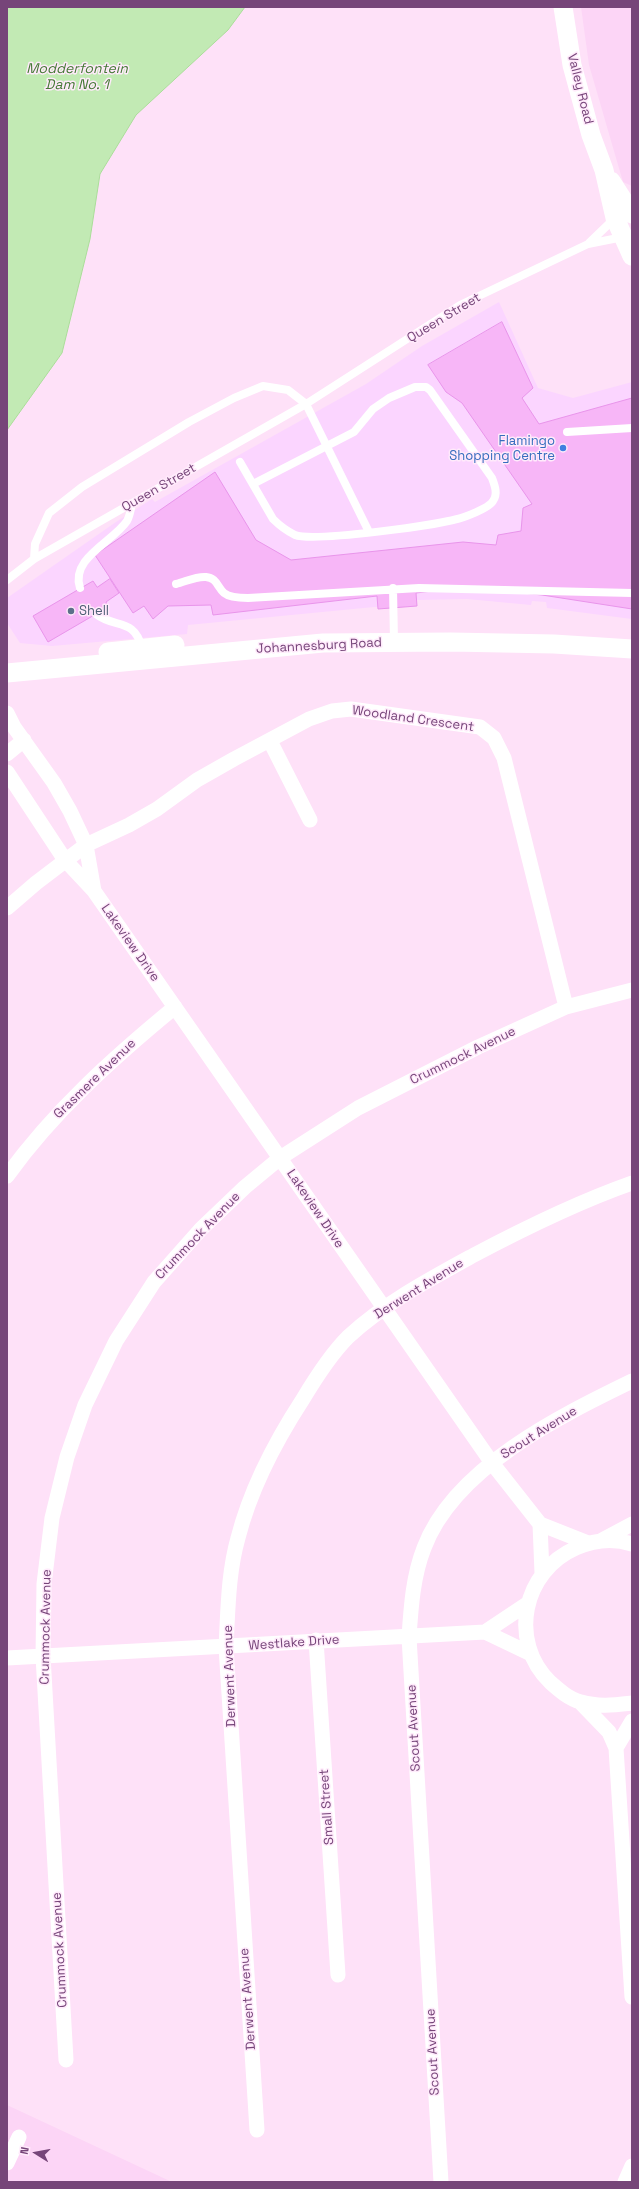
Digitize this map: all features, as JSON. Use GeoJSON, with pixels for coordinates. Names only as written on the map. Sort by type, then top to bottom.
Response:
{"type":"FeatureCollection","features":[{"type":"Feature","properties":{"kind":"street","name":"Valley Road"},"geometry":{"type":"LineString","coordinates":[[563,7],[572,65],[591,135],[604,170],[627,214],[628,235],[632,256]]}},
{"type":"Feature","properties":{"kind":"street","name":"Johannesburg Road"},"geometry":{"type":"LineString","coordinates":[[7,661],[71,656],[143,654],[323,643],[394,636],[520,633],[632,639]]}},
{"type":"Feature","properties":{"kind":"street","name":"Johannesburg Road"},"geometry":{"type":"LineString","coordinates":[[394,636],[632,649]]}},
{"type":"Feature","properties":{"kind":"street","name":"Johannesburg Road"},"geometry":{"type":"LineString","coordinates":[[7,673],[143,654]]}},
{"type":"Feature","properties":{"kind":"street","name":"Woodland Crescent"},"geometry":{"type":"LineString","coordinates":[[7,908],[65,860],[86,845],[129,825],[157,809],[197,780],[309,719],[332,711],[350,709],[480,727],[494,738],[504,758],[566,1007]]}},
{"type":"Feature","properties":{"kind":"street","name":"Lakeview Drive"},"geometry":{"type":"LineString","coordinates":[[7,713],[54,783],[70,811],[86,845],[94,892]]}},
{"type":"Feature","properties":{"kind":"street"},"geometry":{"type":"LineString","coordinates":[[7,754],[24,740]]}},
{"type":"Feature","properties":{"kind":"street"},"geometry":{"type":"LineString","coordinates":[[270,741],[310,820]]}},
{"type":"Feature","properties":{"kind":"street","name":"Lakeview Drive"},"geometry":{"type":"LineString","coordinates":[[7,772],[65,860],[94,892],[492,1463],[540,1524]]}},
{"type":"Feature","properties":{"kind":"street","name":"Crummock Avenue"},"geometry":{"type":"LineString","coordinates":[[66,2060],[43,1656],[44,1584],[52,1518],[66,1457],[85,1405],[116,1341],[154,1282],[200,1229],[245,1187],[280,1158],[358,1108],[444,1064],[566,1007],[632,990]]}},
{"type":"Feature","properties":{"kind":"street","name":"Grasmere Avenue"},"geometry":{"type":"LineString","coordinates":[[7,1176],[70,1100],[134,1040],[175,1007]]}},
{"type":"Feature","properties":{"kind":"street","name":"Derwent Avenue"},"geometry":{"type":"LineString","coordinates":[[257,2130],[226,1647],[229,1590],[238,1538],[260,1476],[278,1436],[313,1383],[347,1338],[383,1308],[499,1242],[565,1210],[632,1183]]}},
{"type":"Feature","properties":{"kind":"street","name":"Scout Avenue"},"geometry":{"type":"LineString","coordinates":[[441,2182],[409,1637],[411,1606],[416,1576],[424,1547],[440,1516],[464,1486],[492,1463],[539,1431],[590,1401],[632,1381]]}},
{"type":"Feature","properties":{"kind":"street"},"geometry":{"type":"LineString","coordinates":[[542,1573],[540,1524],[595,1542],[622,1541],[632,1544]]}},
{"type":"Feature","properties":{"kind":"street"},"geometry":{"type":"LineString","coordinates":[[632,1524],[595,1542],[562,1554],[542,1573],[533,1588],[527,1604],[525,1630],[531,1654],[542,1674],[559,1691],[580,1702],[606,1707],[632,1703]]}},
{"type":"Feature","properties":{"kind":"street","name":"Westlake Drive"},"geometry":{"type":"LineString","coordinates":[[485,1632],[527,1604]]}},
{"type":"Feature","properties":{"kind":"street","name":"Westlake Drive"},"geometry":{"type":"LineString","coordinates":[[7,1658],[485,1632],[531,1654]]}},
{"type":"Feature","properties":{"kind":"street","name":"Small Street"},"geometry":{"type":"LineString","coordinates":[[316,1640],[338,1975]]}},
{"type":"Feature","properties":{"kind":"street"},"geometry":{"type":"LineString","coordinates":[[580,1702],[609,1732],[616,1748],[632,1997]]}},
{"type":"Feature","properties":{"kind":"street"},"geometry":{"type":"LineString","coordinates":[[616,1748],[632,1720]]}},
{"type":"Feature","properties":{"kind":"street"},"geometry":{"type":"LineString","coordinates":[[7,2163],[18,2137]]}},
{"type":"Feature","properties":{"kind":"street"},"geometry":{"type":"LineString","coordinates":[[625,2182],[632,2166]]}},
{"type":"Feature","properties":{"kind":"lane","name":"Queen Street"},"geometry":{"type":"LineString","coordinates":[[7,580],[10,575],[34,559],[306,404],[460,306],[588,244],[627,214]]}},
{"type":"Feature","properties":{"kind":"lane","name":"Queen Street"},"geometry":{"type":"LineString","coordinates":[[588,244],[628,235]]}},
{"type":"Feature","properties":{"kind":"lane"},"geometry":{"type":"LineString","coordinates":[[34,559],[35,544],[44,521],[49,513],[82,487],[189,422],[234,398],[263,386],[288,390],[306,404],[369,532]]}},
{"type":"Feature","properties":{"kind":"lane"},"geometry":{"type":"LineString","coordinates":[[240,462],[273,519],[279,526],[296,535],[324,537],[417,527],[463,517],[493,503],[496,496],[496,487],[492,478],[426,387],[411,388],[389,398],[373,409],[354,432],[340,440],[326,445],[253,484]]}},
{"type":"Feature","properties":{"kind":"lane"},"geometry":{"type":"LineString","coordinates":[[567,432],[632,428]]}},
{"type":"Feature","properties":{"kind":"lane"},"geometry":{"type":"LineString","coordinates":[[80,588],[79,576],[84,564],[94,551],[117,533],[127,521],[132,503]]}},
{"type":"Feature","properties":{"kind":"lane"},"geometry":{"type":"LineString","coordinates":[[176,584],[199,577],[208,577],[215,580],[224,593],[235,597],[248,598],[393,588],[632,593]]}},
{"type":"Feature","properties":{"kind":"lane"},"geometry":{"type":"LineString","coordinates":[[393,588],[394,636]]}},
{"type":"Feature","properties":{"kind":"lane"},"geometry":{"type":"LineString","coordinates":[[96,614],[130,627],[138,634],[143,654]]}},
{"type":"Feature","properties":{"kind":"shaded area"},"geometry":{"type":"Polygon","coordinates":[[[581,7],[632,7],[632,186],[623,182],[589,65],[581,7]]]}},
{"type":"Feature","properties":{"kind":"shaded area"},"geometry":{"type":"Polygon","coordinates":[[[499,302],[538,388],[573,398],[632,382],[632,619],[547,608],[546,602],[532,601],[531,605],[467,599],[417,600],[417,606],[378,609],[377,607],[374,607],[188,625],[187,634],[52,646],[20,643],[7,623],[7,598],[116,522],[152,499],[155,502],[366,384],[422,346],[499,302]]]}},
{"type":"Feature","properties":{"kind":"shaded area"},"geometry":{"type":"Polygon","coordinates":[[[7,2105],[172,2182],[7,2182],[7,2105]]]}},
{"type":"Feature","properties":{"kind":"water","name":"Modderfontein Dam No. 1"},"geometry":{"type":"Polygon","coordinates":[[[7,7],[245,7],[228,30],[136,115],[100,174],[90,239],[62,353],[7,430],[7,7]]]}},
{"type":"Feature","properties":{"kind":"building","name":"Flamingo Shopping Centre"},"geometry":{"type":"Polygon","coordinates":[[[502,322],[533,388],[522,398],[539,424],[632,398],[632,609],[542,595],[464,587],[416,593],[417,606],[378,609],[377,596],[213,615],[211,605],[168,606],[153,619],[144,606],[133,613],[95,555],[215,472],[256,540],[291,560],[463,542],[496,545],[498,535],[521,531],[523,508],[532,504],[462,403],[446,392],[428,365],[502,322]]]}},
{"type":"Feature","properties":{"kind":"building"},"geometry":{"type":"Polygon","coordinates":[[[110,579],[119,593],[106,602],[108,607],[48,642],[33,616],[93,581],[97,587],[110,579]]]}},
{"type":"Feature","properties":{"kind":"place","name":"Flamingo Shopping Centre"},"geometry":{"type":"Point","coordinates":[563,448]}},
{"type":"Feature","properties":{"kind":"place","name":"Shell"},"geometry":{"type":"Point","coordinates":[71,611]}}]}
